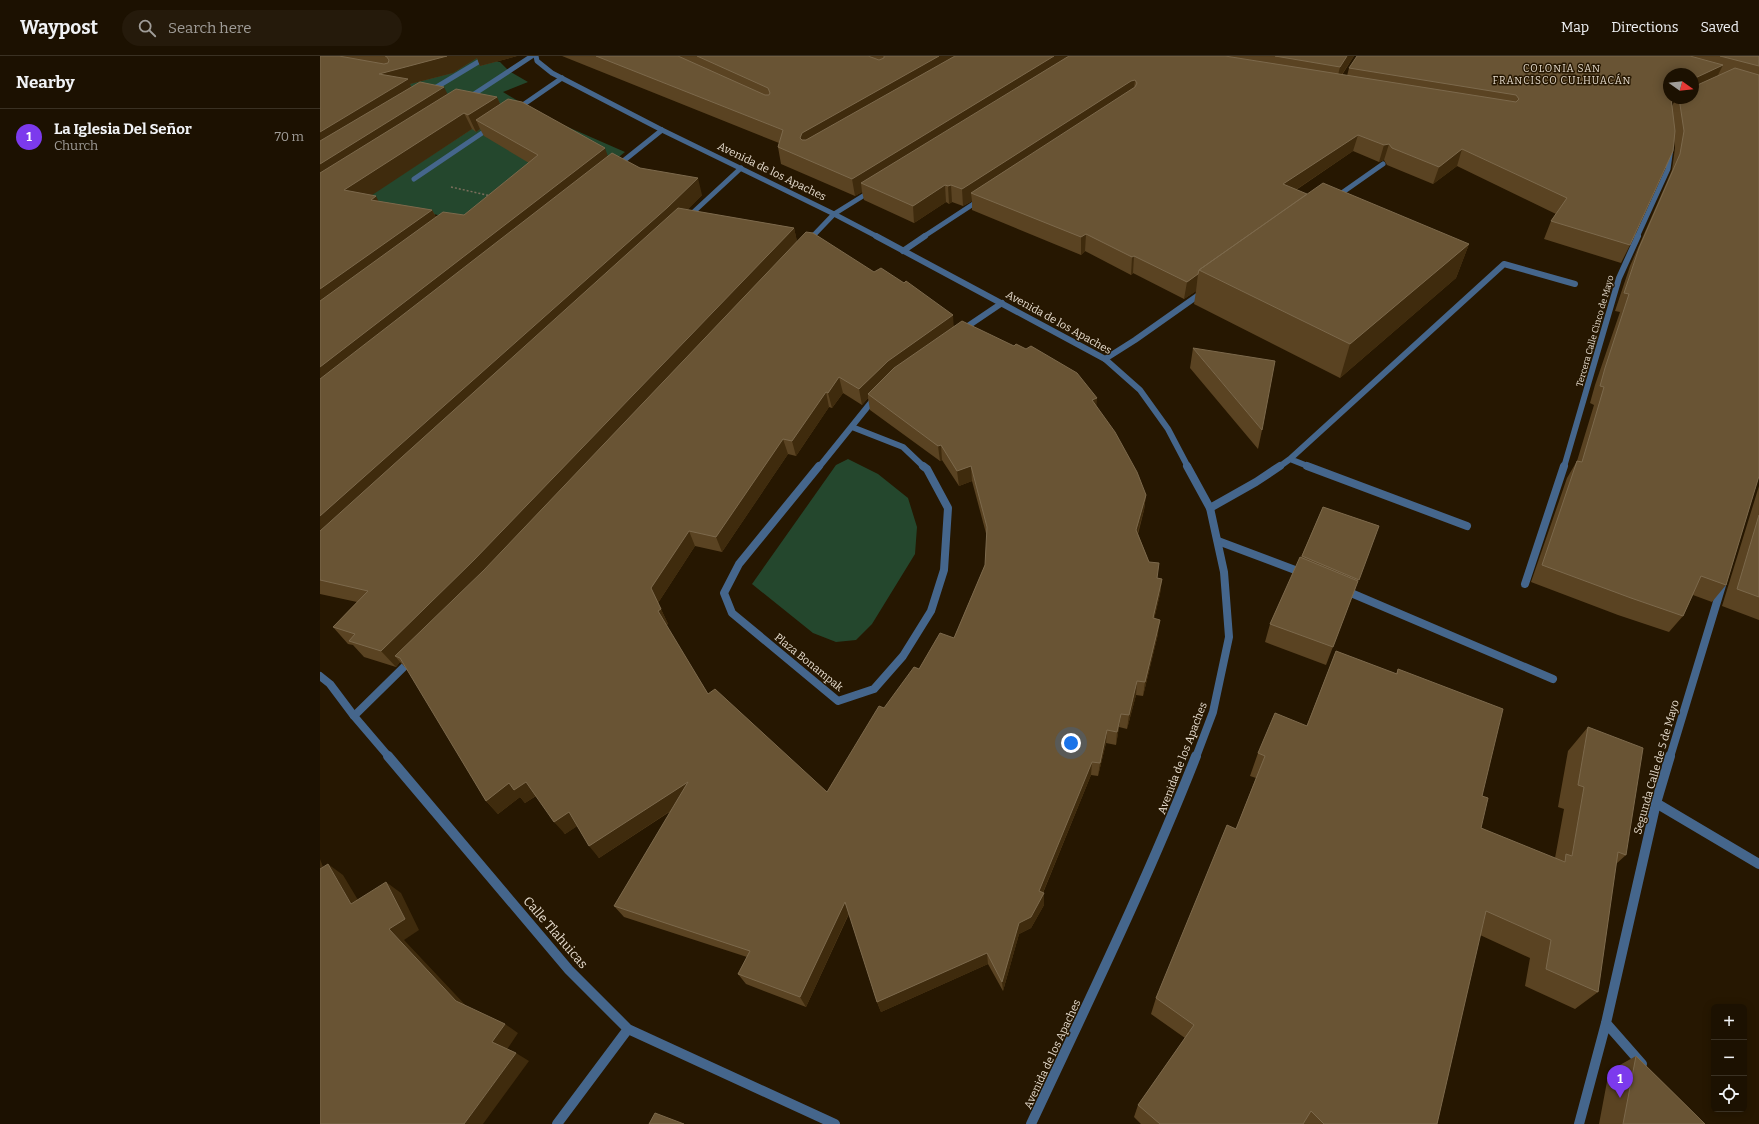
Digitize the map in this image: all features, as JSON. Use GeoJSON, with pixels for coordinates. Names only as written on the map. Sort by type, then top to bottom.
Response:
{"type":"FeatureCollection","features":[{"type":"Feature","properties":{"kind":"street"},"geometry":{"type":"LineString","coordinates":[[427,93],[488,56]]}},
{"type":"Feature","properties":{"kind":"street"},"geometry":{"type":"LineString","coordinates":[[464,100],[532,56]]}},
{"type":"Feature","properties":{"kind":"street","name":"Avenida de los Apaches"},"geometry":{"type":"LineString","coordinates":[[536,56],[537,61],[552,73],[662,130],[834,214],[1104,359],[1140,390],[1168,429],[1210,508],[1224,572],[1229,637],[1213,712],[1173,815],[1120,935],[1031,1124]]}},
{"type":"Feature","properties":{"kind":"street"},"geometry":{"type":"LineString","coordinates":[[510,113],[562,78]]}},
{"type":"Feature","properties":{"kind":"street"},"geometry":{"type":"LineString","coordinates":[[414,179],[498,122]]}},
{"type":"Feature","properties":{"kind":"street"},"geometry":{"type":"LineString","coordinates":[[613,169],[662,130]]}},
{"type":"Feature","properties":{"kind":"street","name":"Tercera Calle Cinco de Mayo"},"geometry":{"type":"LineString","coordinates":[[1525,584],[1568,455],[1619,278],[1668,169],[1671,148],[1670,142]]}},
{"type":"Feature","properties":{"kind":"street"},"geometry":{"type":"LineString","coordinates":[[1332,200],[1383,164]]}},
{"type":"Feature","properties":{"kind":"street"},"geometry":{"type":"LineString","coordinates":[[683,222],[741,168]]}},
{"type":"Feature","properties":{"kind":"street"},"geometry":{"type":"LineString","coordinates":[[802,249],[834,214],[874,189]]}},
{"type":"Feature","properties":{"kind":"street"},"geometry":{"type":"LineString","coordinates":[[903,251],[988,194]]}},
{"type":"Feature","properties":{"kind":"street"},"geometry":{"type":"LineString","coordinates":[[1210,508],[1256,482],[1290,459],[1504,264],[1575,284]]}},
{"type":"Feature","properties":{"kind":"street"},"geometry":{"type":"LineString","coordinates":[[1104,359],[1135,340],[1211,286]]}},
{"type":"Feature","properties":{"kind":"street"},"geometry":{"type":"LineString","coordinates":[[954,335],[1002,303]]}},
{"type":"Feature","properties":{"kind":"street","name":"Plaza Bonampak"},"geometry":{"type":"LineString","coordinates":[[852,427],[903,447],[927,469],[948,508],[944,570],[931,610],[903,656],[874,689],[838,701],[732,613],[724,593],[739,564],[852,427],[870,402],[884,389]]}},
{"type":"Feature","properties":{"kind":"street"},"geometry":{"type":"LineString","coordinates":[[1290,459],[1467,526]]}},
{"type":"Feature","properties":{"kind":"street"},"geometry":{"type":"LineString","coordinates":[[1218,541],[1277,562],[1313,577]]}},
{"type":"Feature","properties":{"kind":"street","name":"Segunda Calle de 5 de Mayo"},"geometry":{"type":"LineString","coordinates":[[1579,1124],[1606,1023],[1656,803],[1726,574]]}},
{"type":"Feature","properties":{"kind":"street"},"geometry":{"type":"LineString","coordinates":[[1335,586],[1553,679]]}},
{"type":"Feature","properties":{"kind":"street"},"geometry":{"type":"LineString","coordinates":[[354,716],[419,651]]}},
{"type":"Feature","properties":{"kind":"street","name":"Calle Tlahuicas"},"geometry":{"type":"LineString","coordinates":[[320,676],[330,684],[354,716],[569,970],[628,1029],[835,1124]]}},
{"type":"Feature","properties":{"kind":"street"},"geometry":{"type":"LineString","coordinates":[[1656,803],[1759,864]]}},
{"type":"Feature","properties":{"kind":"street"},"geometry":{"type":"LineString","coordinates":[[1606,1023],[1648,1071]]}},
{"type":"Feature","properties":{"kind":"street"},"geometry":{"type":"LineString","coordinates":[[557,1124],[628,1029]]}},
{"type":"Feature","properties":{"kind":"path"},"geometry":{"type":"LineString","coordinates":[[414,179],[497,197]]}},
{"type":"Feature","properties":{"kind":"green space"},"geometry":{"type":"Polygon","coordinates":[[[465,56],[500,62],[509,71],[528,82],[503,92],[545,117],[625,152],[551,211],[477,224],[320,188],[320,123],[465,56]]]}},
{"type":"Feature","properties":{"kind":"green space"},"geometry":{"type":"Polygon","coordinates":[[[848,459],[878,474],[908,498],[917,527],[915,554],[872,624],[856,640],[836,642],[813,633],[752,584],[836,465],[848,459]]]}},
{"type":"Feature","properties":{"kind":"building"},"geometry":{"type":"Polygon","coordinates":[[[320,56],[339,56],[384,64],[388,63],[389,60],[386,56],[447,56],[379,74],[408,79],[320,132],[320,56]]]}},
{"type":"Feature","properties":{"kind":"building"},"geometry":{"type":"Polygon","coordinates":[[[596,56],[678,56],[765,95],[769,95],[770,93],[768,88],[697,56],[868,56],[879,60],[884,58],[884,56],[939,56],[802,133],[800,138],[802,140],[806,140],[955,56],[1054,56],[852,179],[778,147],[783,130],[596,56]]]}},
{"type":"Feature","properties":{"kind":"building"},"geometry":{"type":"Polygon","coordinates":[[[1069,56],[1225,56],[1516,102],[1519,99],[1516,95],[1349,68],[1357,56],[1690,56],[1723,65],[1699,76],[1699,68],[1663,68],[1663,104],[1672,104],[1675,131],[1673,151],[1630,245],[1551,221],[1567,198],[1462,149],[1439,167],[1392,148],[1389,144],[1384,145],[1358,135],[1283,184],[1307,194],[1199,270],[1198,274],[1187,282],[1086,234],[1081,237],[971,193],[1135,87],[1137,83],[1135,80],[1131,81],[962,189],[951,185],[945,185],[913,206],[861,183],[1069,56]]]}},
{"type":"Feature","properties":{"kind":"building"},"geometry":{"type":"Polygon","coordinates":[[[1275,56],[1347,56],[1340,67],[1275,56]]]}},
{"type":"Feature","properties":{"kind":"building"},"geometry":{"type":"Polygon","coordinates":[[[1720,56],[1759,56],[1759,66],[1720,56]]]}},
{"type":"Feature","properties":{"kind":"building"},"geometry":{"type":"Polygon","coordinates":[[[1735,68],[1759,75],[1759,476],[1726,585],[1701,576],[1683,616],[1542,565],[1577,461],[1582,462],[1604,387],[1600,386],[1605,368],[1629,294],[1624,293],[1639,248],[1680,154],[1684,131],[1680,104],[1699,104],[1699,84],[1735,68]]]}},
{"type":"Feature","properties":{"kind":"building"},"geometry":{"type":"Polygon","coordinates":[[[420,82],[444,87],[320,164],[320,141],[420,82]]]}},
{"type":"Feature","properties":{"kind":"building"},"geometry":{"type":"Polygon","coordinates":[[[456,89],[497,97],[468,115],[464,113],[344,190],[376,196],[371,200],[432,210],[320,289],[320,173],[456,89]]]}},
{"type":"Feature","properties":{"kind":"building"},"geometry":{"type":"Polygon","coordinates":[[[508,99],[522,102],[605,148],[320,367],[320,301],[443,212],[464,215],[538,155],[476,120],[508,99]]]}},
{"type":"Feature","properties":{"kind":"building"},"geometry":{"type":"Polygon","coordinates":[[[612,153],[640,168],[698,178],[668,207],[320,516],[320,379],[612,153]]]}},
{"type":"Feature","properties":{"kind":"building"},"geometry":{"type":"Polygon","coordinates":[[[1323,183],[1469,244],[1350,344],[1199,270],[1323,183]]]}},
{"type":"Feature","properties":{"kind":"building"},"geometry":{"type":"Polygon","coordinates":[[[678,208],[794,228],[474,560],[381,651],[349,641],[355,634],[333,627],[368,591],[320,580],[320,531],[678,208]]]}},
{"type":"Feature","properties":{"kind":"building"},"geometry":{"type":"Polygon","coordinates":[[[806,232],[813,233],[874,272],[881,268],[904,283],[906,281],[953,315],[888,361],[859,389],[839,377],[828,393],[826,392],[792,441],[783,439],[716,537],[689,531],[651,588],[661,609],[658,611],[708,694],[715,689],[827,792],[879,706],[884,708],[914,667],[919,669],[940,633],[954,638],[985,565],[987,527],[971,466],[957,471],[941,445],[938,446],[868,394],[894,368],[962,321],[1014,346],[1016,344],[1026,349],[1031,346],[1077,373],[1097,398],[1092,400],[1115,432],[1137,472],[1146,495],[1136,530],[1149,562],[1159,563],[1157,578],[1162,579],[1153,618],[1160,620],[1145,682],[1137,681],[1129,715],[1121,714],[1117,732],[1107,730],[1100,763],[1092,762],[1039,891],[1044,893],[1031,917],[1019,923],[1002,982],[987,953],[877,1002],[845,902],[800,997],[738,974],[750,951],[614,906],[688,782],[589,846],[569,812],[554,822],[526,782],[514,790],[509,783],[486,801],[400,658],[395,656],[484,570],[806,232]]]}},
{"type":"Feature","properties":{"kind":"building"},"geometry":{"type":"Polygon","coordinates":[[[1193,348],[1275,361],[1262,430],[1193,348]]]}},
{"type":"Feature","properties":{"kind":"building"},"geometry":{"type":"Polygon","coordinates":[[[1323,507],[1379,526],[1359,580],[1302,556],[1323,507]]]}},
{"type":"Feature","properties":{"kind":"building"},"geometry":{"type":"Polygon","coordinates":[[[1759,515],[1759,597],[1737,589],[1759,515]]]}},
{"type":"Feature","properties":{"kind":"building"},"geometry":{"type":"Polygon","coordinates":[[[1300,557],[1358,581],[1333,647],[1270,624],[1300,557]]]}},
{"type":"Feature","properties":{"kind":"building"},"geometry":{"type":"Polygon","coordinates":[[[1336,651],[1397,674],[1398,669],[1503,709],[1482,796],[1488,798],[1481,828],[1565,862],[1566,854],[1572,856],[1584,787],[1578,785],[1588,727],[1643,748],[1626,855],[1618,852],[1598,992],[1546,969],[1551,940],[1486,911],[1437,1124],[1324,1124],[1311,1111],[1303,1124],[1160,1124],[1138,1105],[1194,1025],[1156,998],[1227,825],[1236,829],[1265,756],[1258,753],[1275,713],[1307,726],[1336,651]]]}},
{"type":"Feature","properties":{"kind":"building"},"geometry":{"type":"Polygon","coordinates":[[[328,864],[351,904],[386,882],[405,919],[389,929],[456,1001],[505,1024],[492,1042],[516,1053],[464,1124],[320,1124],[320,869],[328,864]]]}},
{"type":"Feature","properties":{"kind":"building"},"geometry":{"type":"Polygon","coordinates":[[[1636,1056],[1705,1124],[1623,1124],[1636,1056]]]}},
{"type":"Feature","properties":{"kind":"building"},"geometry":{"type":"Polygon","coordinates":[[[655,1113],[684,1124],[649,1124],[655,1113]]]}},
{"type":"Feature","properties":{"kind":"place","name":"La Iglesia Del Señor"},"geometry":{"type":"Point","coordinates":[1620,1098]}},
{"type":"Feature","properties":{"kind":"district","name":"COLONIA SAN FRANCISCO CULHUACÁN"},"geometry":{"type":"Point","coordinates":[1562,74]}}]}
